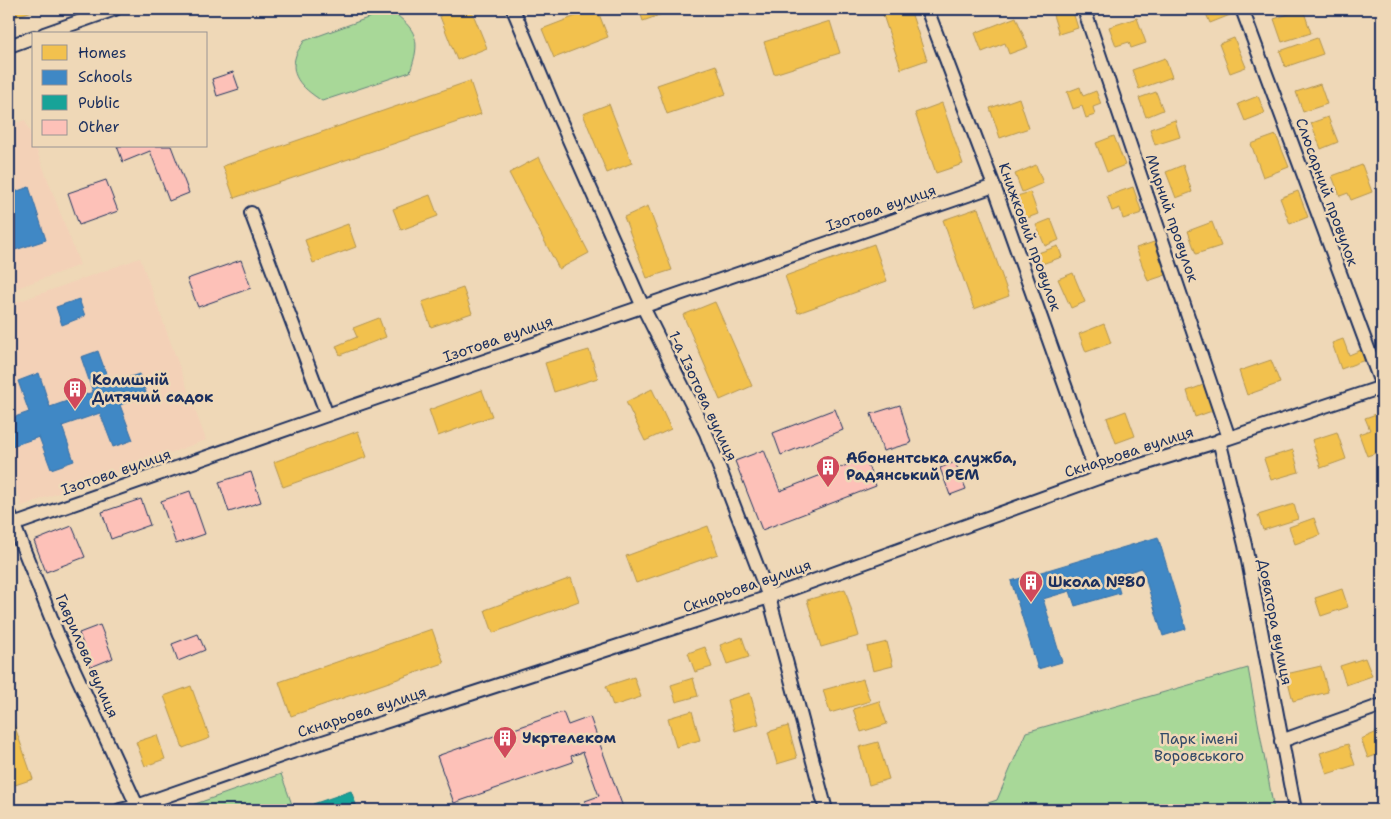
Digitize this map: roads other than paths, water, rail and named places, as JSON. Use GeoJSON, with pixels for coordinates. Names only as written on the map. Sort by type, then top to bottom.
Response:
{"type":"FeatureCollection","features":[{"type":"Feature","properties":{"kind":"street"},"geometry":{"type":"LineString","coordinates":[[50,32],[115,9]]}},
{"type":"Feature","properties":{"kind":"street","name":"1-а Ізотова вулиця"},"geometry":{"type":"LineString","coordinates":[[513,9],[553,104],[644,307],[706,433],[769,597],[826,810]]}},
{"type":"Feature","properties":{"kind":"street","name":"Книжковий провулок"},"geometry":{"type":"LineString","coordinates":[[927,9],[994,186],[1098,478]]}},
{"type":"Feature","properties":{"kind":"street","name":"Мирний провулок"},"geometry":{"type":"LineString","coordinates":[[1084,9],[1224,439]]}},
{"type":"Feature","properties":{"kind":"street","name":"Слюсарний провулок"},"geometry":{"type":"LineString","coordinates":[[1242,9],[1382,386]]}},
{"type":"Feature","properties":{"kind":"street"},"geometry":{"type":"LineString","coordinates":[[9,46],[32,39]]}},
{"type":"Feature","properties":{"kind":"street","name":"Ізотова вулиця"},"geometry":{"type":"LineString","coordinates":[[11,519],[327,415],[994,186]]}},
{"type":"Feature","properties":{"kind":"street"},"geometry":{"type":"LineString","coordinates":[[251,213],[327,415]]}},
{"type":"Feature","properties":{"kind":"street","name":"Скнарьова вулиця"},"geometry":{"type":"LineString","coordinates":[[120,810],[138,808],[289,753],[769,597],[1098,478],[1224,439],[1382,386]]}},
{"type":"Feature","properties":{"kind":"street","name":"Доватора вулиця"},"geometry":{"type":"LineString","coordinates":[[1224,439],[1295,810]]}},
{"type":"Feature","properties":{"kind":"street","name":"Гаврилова вулиця"},"geometry":{"type":"LineString","coordinates":[[11,519],[58,635],[138,808]]}},
{"type":"Feature","properties":{"kind":"street"},"geometry":{"type":"LineString","coordinates":[[1281,741],[1382,705]]}},
{"type":"Feature","properties":{"kind":"place","name":"Колишній Дитячий садок"},"geometry":{"type":"Point","coordinates":[75,410]}},
{"type":"Feature","properties":{"kind":"place","name":"Абонентська служба, Радянський РЕМ"},"geometry":{"type":"Point","coordinates":[828,488]}},
{"type":"Feature","properties":{"kind":"place","name":"Школа №80"},"geometry":{"type":"Point","coordinates":[1031,603]}},
{"type":"Feature","properties":{"kind":"place","name":"Укртелеком"},"geometry":{"type":"Point","coordinates":[505,759]}},
{"type":"Feature","properties":{"kind":"park label","name":"Парк імені Воровського"},"geometry":{"type":"Point","coordinates":[1199,748]}}]}
